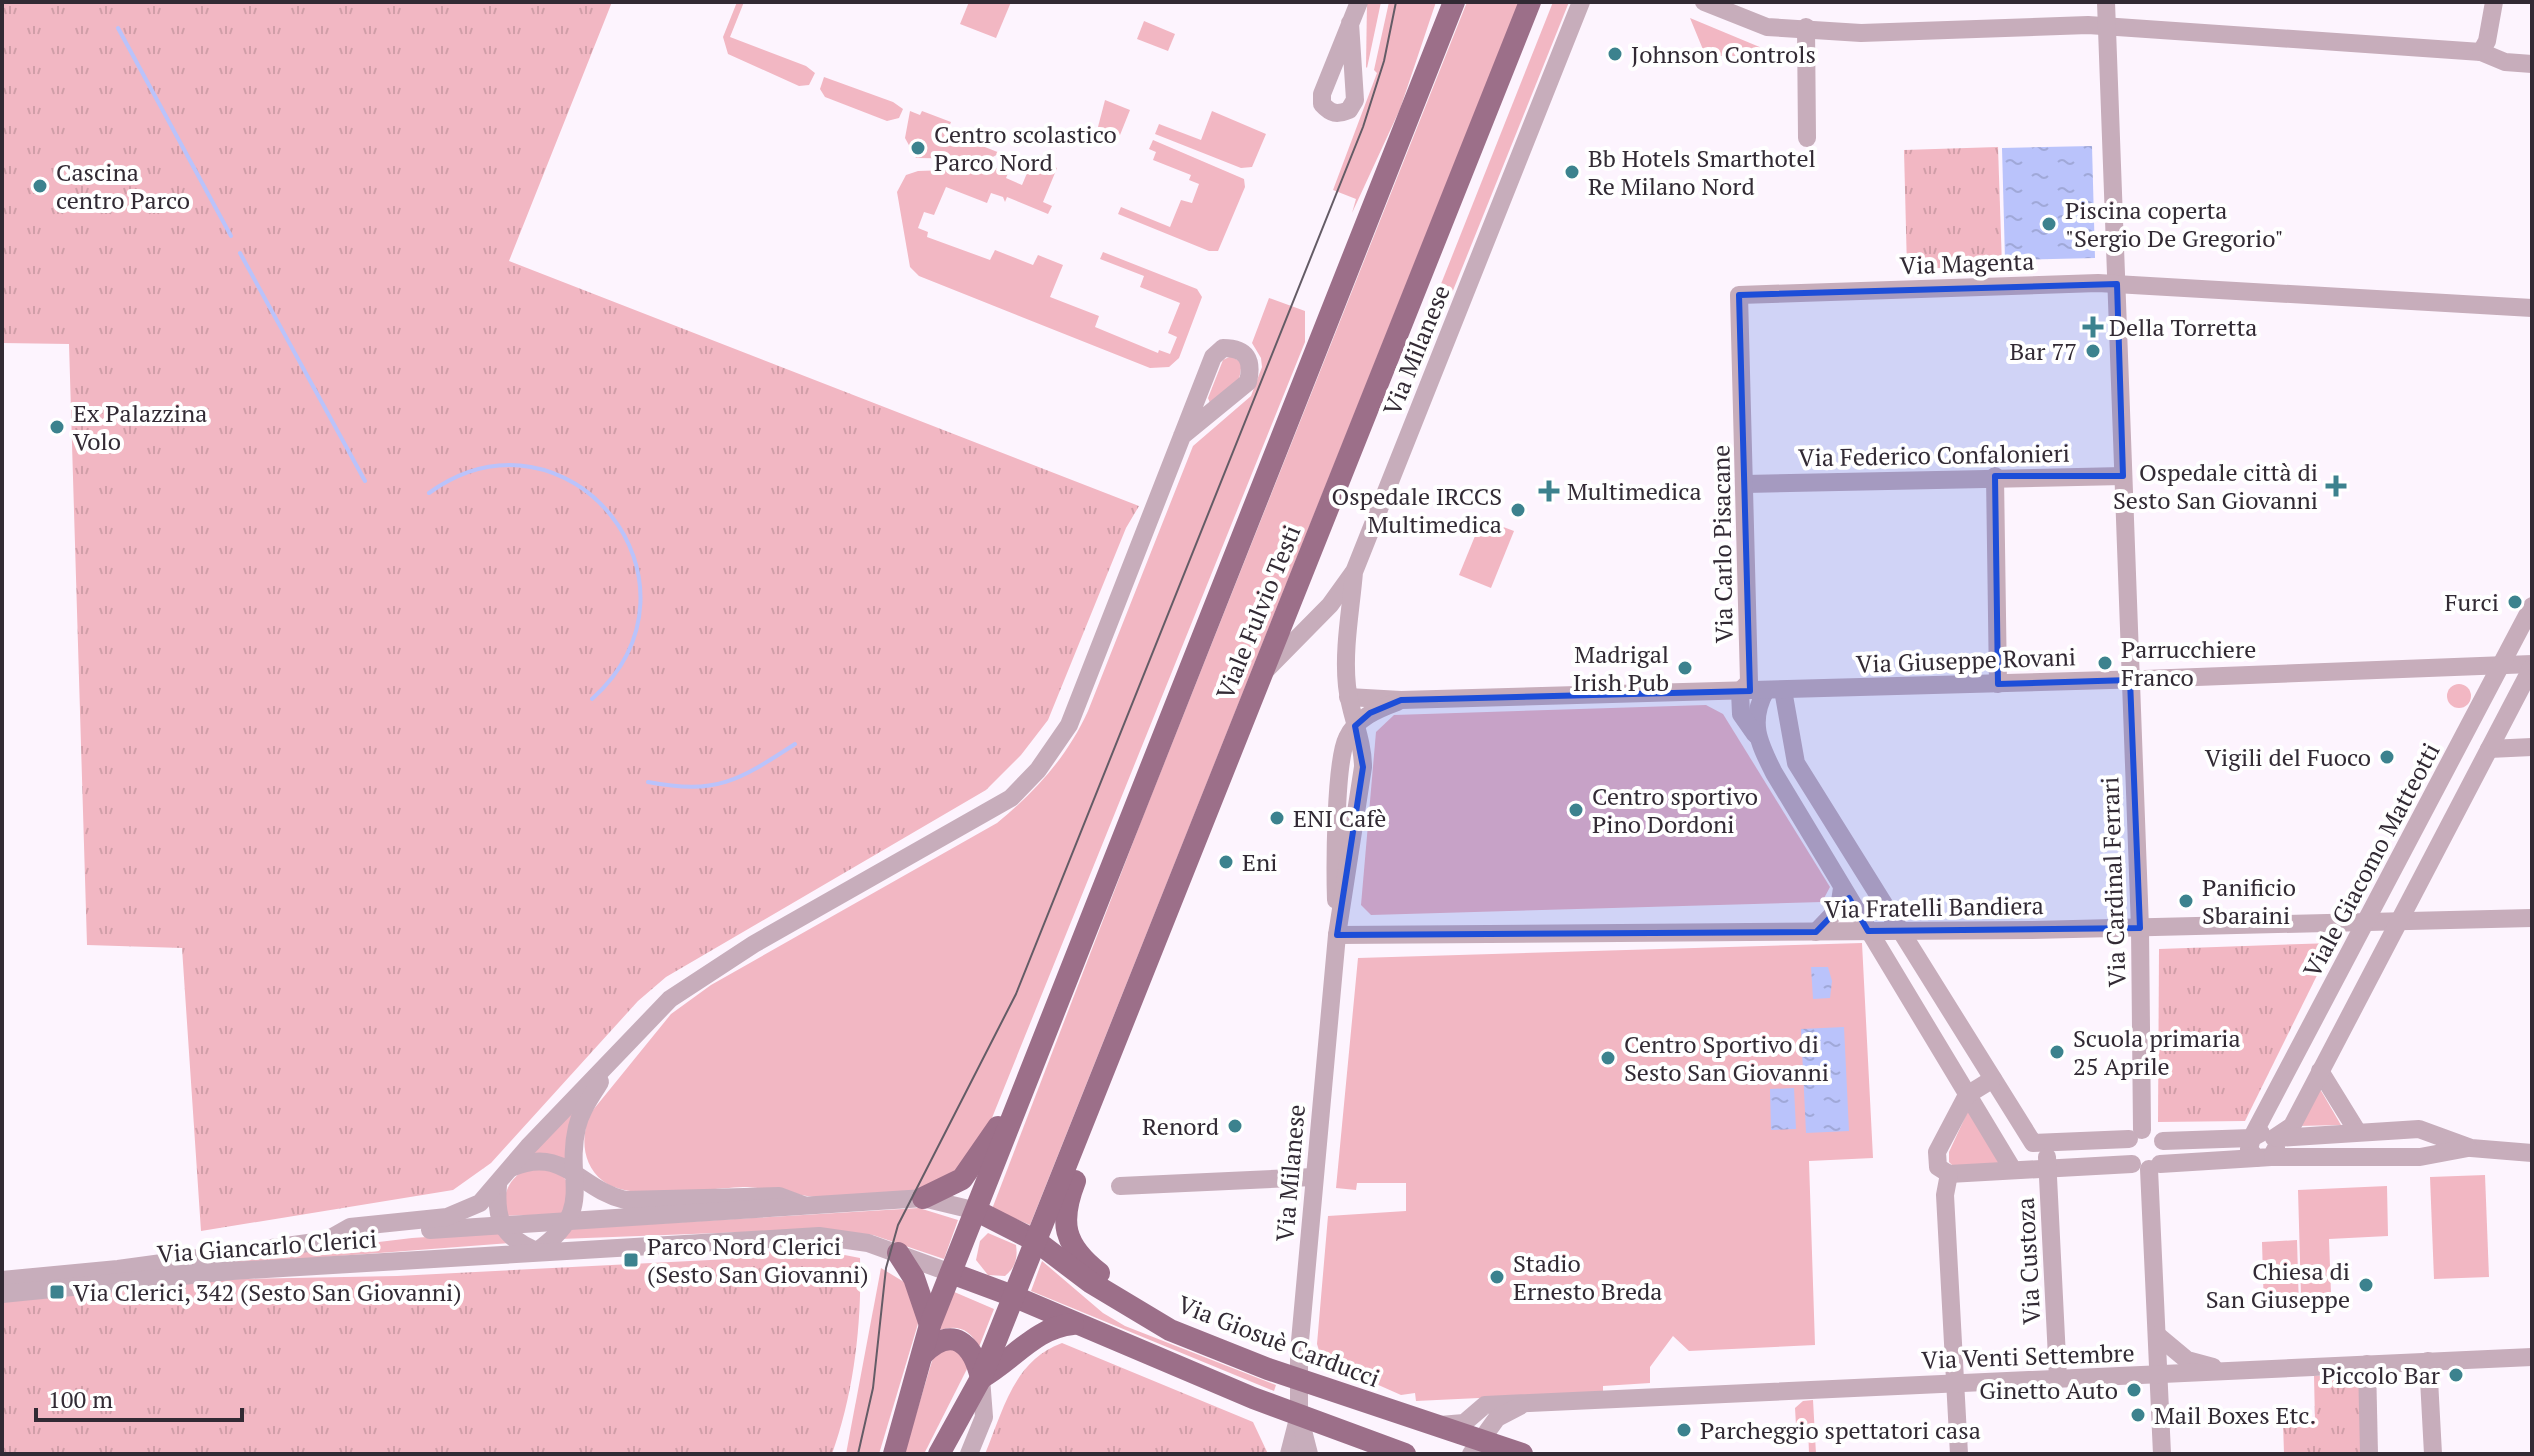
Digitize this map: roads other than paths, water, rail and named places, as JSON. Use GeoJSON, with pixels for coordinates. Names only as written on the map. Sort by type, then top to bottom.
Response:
{"type":"FeatureCollection","features":[{"type":"Feature","properties":{"kind":"main road"},"geometry":{"type":"LineString","coordinates":[[1438,41],[1446,2]]}},
{"type":"Feature","properties":{"kind":"main road","name":"Viale Fulvio Testi"},"geometry":{"type":"LineString","coordinates":[[894,1454],[930,1325],[977,1211],[1012,1112],[1454,2]]}},
{"type":"Feature","properties":{"kind":"main road","name":"Viale Fulvio Testi"},"geometry":{"type":"LineString","coordinates":[[939,1454],[981,1378],[1530,2]]}},
{"type":"Feature","properties":{"kind":"main road"},"geometry":{"type":"LineString","coordinates":[[1121,1301],[1111,1283],[1081,1259],[1070,1241],[1065,1217],[1066,1204],[1125,1059],[1123,1023]]}},
{"type":"Feature","properties":{"kind":"main road"},"geometry":{"type":"LineString","coordinates":[[923,1198],[962,1179],[978,1160],[993,1132],[1012,1112]]}},
{"type":"Feature","properties":{"kind":"main road"},"geometry":{"type":"LineString","coordinates":[[977,1211],[1036,1241]]}},
{"type":"Feature","properties":{"kind":"main road","name":"Via Giosuè Carducci"},"geometry":{"type":"LineString","coordinates":[[1036,1241],[1121,1301],[1170,1330],[1299,1380],[1428,1424],[1475,1448],[1522,1454]]}},
{"type":"Feature","properties":{"kind":"main road"},"geometry":{"type":"LineString","coordinates":[[898,1253],[914,1278],[930,1325]]}},
{"type":"Feature","properties":{"kind":"main road"},"geometry":{"type":"LineString","coordinates":[[951,1273],[1299,1415],[1405,1454]]}},
{"type":"Feature","properties":{"kind":"main road"},"geometry":{"type":"LineString","coordinates":[[923,1354],[938,1342],[958,1341],[973,1352],[981,1378],[1007,1363],[1037,1335],[1073,1324]]}},
{"type":"Feature","properties":{"kind":"street"},"geometry":{"type":"LineString","coordinates":[[1350,23],[1355,100],[1349,110],[1339,114],[1322,104],[1322,94],[1350,23],[1359,2]]}},
{"type":"Feature","properties":{"kind":"street","name":"Via Milanese"},"geometry":{"type":"LineString","coordinates":[[1289,1454],[1299,1415],[1313,1177],[1337,935],[1335,865],[1343,753],[1347,738],[1355,726],[1346,672],[1354,572],[1581,2]]}},
{"type":"Feature","properties":{"kind":"street"},"geometry":{"type":"LineString","coordinates":[[1704,2],[1767,27],[1861,33],[2107,26],[2481,52],[2505,62],[2532,64]]}},
{"type":"Feature","properties":{"kind":"street","name":"Via Cardinal Ferrari"},"geometry":{"type":"LineString","coordinates":[[2106,2],[2140,928],[2136,1134]]}},
{"type":"Feature","properties":{"kind":"street"},"geometry":{"type":"LineString","coordinates":[[2481,52],[2487,41],[2494,2]]}},
{"type":"Feature","properties":{"kind":"street"},"geometry":{"type":"LineString","coordinates":[[1801,27],[1807,138]]}},
{"type":"Feature","properties":{"kind":"street","name":"Via Magenta"},"geometry":{"type":"LineString","coordinates":[[1739,295],[2117,284],[2532,308]]}},
{"type":"Feature","properties":{"kind":"street","name":"Via Carlo Pisacane"},"geometry":{"type":"LineString","coordinates":[[1739,295],[1749,682],[1740,691]]}},
{"type":"Feature","properties":{"kind":"street"},"geometry":{"type":"LineString","coordinates":[[511,1168],[670,999],[712,969],[1011,798],[1038,770],[1069,725],[1182,436],[1217,352],[1236,348],[1247,354],[1251,364],[1248,382],[1182,436]]}},
{"type":"Feature","properties":{"kind":"street"},"geometry":{"type":"LineString","coordinates":[[1995,476],[1998,684]]}},
{"type":"Feature","properties":{"kind":"street","name":"Via Federico Confalonieri"},"geometry":{"type":"LineString","coordinates":[[1745,484],[1995,476],[2123,476]]}},
{"type":"Feature","properties":{"kind":"street"},"geometry":{"type":"LineString","coordinates":[[1261,675],[1330,605],[1354,572]]}},
{"type":"Feature","properties":{"kind":"street","name":"Viale Giacomo Matteotti"},"geometry":{"type":"LineString","coordinates":[[2252,1138],[2532,606]]}},
{"type":"Feature","properties":{"kind":"street"},"geometry":{"type":"LineString","coordinates":[[2269,1148],[2292,1126],[2532,665]]}},
{"type":"Feature","properties":{"kind":"street","name":"Via Giuseppe Rovani"},"geometry":{"type":"LineString","coordinates":[[1348,697],[1401,700],[1740,691],[2532,665]]}},
{"type":"Feature","properties":{"kind":"street"},"geometry":{"type":"LineString","coordinates":[[1755,734],[1757,706],[1774,690],[1796,763],[1993,1079],[2040,1143],[2154,1132],[2163,1141],[2166,1152],[2147,1166]]}},
{"type":"Feature","properties":{"kind":"street"},"geometry":{"type":"LineString","coordinates":[[1740,691],[1741,714],[1755,734],[1774,773],[2013,1170]]}},
{"type":"Feature","properties":{"kind":"street","name":"Via Giuseppe Rovani"},"geometry":{"type":"LineString","coordinates":[[1355,726],[1370,713],[1401,700]]}},
{"type":"Feature","properties":{"kind":"street"},"geometry":{"type":"LineString","coordinates":[[2489,749],[2532,747]]}},
{"type":"Feature","properties":{"kind":"street"},"geometry":{"type":"LineString","coordinates":[[1774,773],[1796,763]]}},
{"type":"Feature","properties":{"kind":"street"},"geometry":{"type":"LineString","coordinates":[[1816,932],[1839,908],[1842,888]]}},
{"type":"Feature","properties":{"kind":"street","name":"Via Fratelli Bandiera"},"geometry":{"type":"LineString","coordinates":[[1337,935],[2140,928],[2532,918]]}},
{"type":"Feature","properties":{"kind":"street"},"geometry":{"type":"LineString","coordinates":[[2330,921],[2352,949]]}},
{"type":"Feature","properties":{"kind":"street"},"geometry":{"type":"LineString","coordinates":[[498,1185],[496,1209],[500,1225],[511,1239],[537,1251],[570,1221],[577,1174],[577,1128],[583,1109],[619,1053]]}},
{"type":"Feature","properties":{"kind":"street"},"geometry":{"type":"LineString","coordinates":[[2320,1071],[2357,1131]]}},
{"type":"Feature","properties":{"kind":"street"},"geometry":{"type":"LineString","coordinates":[[1993,1079],[1967,1095],[1937,1152],[1938,1167],[1949,1174],[2147,1166],[2357,1131],[2419,1129],[2471,1148]]}},
{"type":"Feature","properties":{"kind":"street"},"geometry":{"type":"LineString","coordinates":[[2163,1141],[2252,1138],[2263,1132],[2269,1148]]}},
{"type":"Feature","properties":{"kind":"street"},"geometry":{"type":"LineString","coordinates":[[2136,1134],[2126,1152],[2147,1166]]}},
{"type":"Feature","properties":{"kind":"street","name":"Via Custoza"},"geometry":{"type":"LineString","coordinates":[[2040,1143],[2048,1168],[2058,1378]]}},
{"type":"Feature","properties":{"kind":"street"},"geometry":{"type":"LineString","coordinates":[[2269,1148],[2420,1157],[2471,1148],[2532,1153]]}},
{"type":"Feature","properties":{"kind":"street","name":"Via Giancarlo Clerici"},"geometry":{"type":"LineString","coordinates":[[327,1240],[363,1224],[463,1212],[480,1203],[511,1168],[544,1159],[577,1174],[606,1195],[625,1200],[779,1196],[810,1207]]}},
{"type":"Feature","properties":{"kind":"street"},"geometry":{"type":"LineString","coordinates":[[2147,1166],[2162,1454]]}},
{"type":"Feature","properties":{"kind":"street"},"geometry":{"type":"LineString","coordinates":[[1949,1174],[1945,1195],[1959,1454]]}},
{"type":"Feature","properties":{"kind":"street"},"geometry":{"type":"LineString","coordinates":[[1120,1186],[1313,1177]]}},
{"type":"Feature","properties":{"kind":"street","name":"Via Giancarlo Clerici"},"geometry":{"type":"LineString","coordinates":[[2,1280],[118,1269],[327,1240],[500,1225],[923,1198],[977,1211]]}},
{"type":"Feature","properties":{"kind":"street","name":"Via Giancarlo Clerici"},"geometry":{"type":"LineString","coordinates":[[2,1294],[232,1271],[819,1236],[868,1243],[951,1273]]}},
{"type":"Feature","properties":{"kind":"street"},"geometry":{"type":"LineString","coordinates":[[2157,1335],[2187,1360],[2227,1371]]}},
{"type":"Feature","properties":{"kind":"street","name":"Via Venti Settembre"},"geometry":{"type":"LineString","coordinates":[[1428,1424],[1464,1423],[1485,1405],[2532,1357]]}},
{"type":"Feature","properties":{"kind":"street"},"geometry":{"type":"LineString","coordinates":[[2428,1361],[2433,1454]]}},
{"type":"Feature","properties":{"kind":"street"},"geometry":{"type":"LineString","coordinates":[[2367,1364],[2369,1454]]}},
{"type":"Feature","properties":{"kind":"street","name":"Viale Fulvio Testi"},"geometry":{"type":"LineString","coordinates":[[969,1454],[984,1417],[981,1378]]}},
{"type":"Feature","properties":{"kind":"street"},"geometry":{"type":"LineString","coordinates":[[1475,1448],[1505,1411],[1526,1403]]}},
{"type":"Feature","properties":{"kind":"street","name":"Via Milanese"},"geometry":{"type":"LineString","coordinates":[[1299,1415],[1309,1454]]}},
{"type":"Feature","properties":{"kind":"water","name":"Piscina coperta \"Sergio De Gregorio\""},"geometry":{"type":"Polygon","coordinates":[[[2092,146],[2095,258],[2005,260],[2002,148],[2092,146]]]}},
{"type":"Feature","properties":{"kind":"water"},"geometry":{"type":"Polygon","coordinates":[[[1811,967],[1828,967],[1832,981],[1830,998],[1813,999],[1811,967]]]}},
{"type":"Feature","properties":{"kind":"water"},"geometry":{"type":"Polygon","coordinates":[[[1844,1027],[1849,1131],[1806,1133],[1801,1029],[1844,1027]]]}},
{"type":"Feature","properties":{"kind":"water"},"geometry":{"type":"Polygon","coordinates":[[[1794,1088],[1796,1129],[1771,1130],[1770,1089],[1794,1088]]]}},
{"type":"Feature","properties":{"kind":"waterway"},"geometry":{"type":"LineString","coordinates":[[118,28],[231,236]]}},
{"type":"Feature","properties":{"kind":"waterway"},"geometry":{"type":"LineString","coordinates":[[240,253],[365,481]]}},
{"type":"Feature","properties":{"kind":"waterway"},"geometry":{"type":"LineString","coordinates":[[429,493],[481,469],[531,467],[575,484],[611,515],[634,556],[640,604],[628,652],[592,699]]}},
{"type":"Feature","properties":{"kind":"waterway"},"geometry":{"type":"LineString","coordinates":[[648,782],[692,787],[726,782],[742,776],[795,744]]}},
{"type":"Feature","properties":{"kind":"tram line"},"geometry":{"type":"LineString","coordinates":[[858,1454],[873,1388],[886,1268],[898,1225],[1016,994],[1363,127],[1384,61],[1396,2]]}},
{"type":"Feature","properties":{"kind":"place","name":"Johnson Controls"},"geometry":{"type":"Point","coordinates":[1615,54]}},
{"type":"Feature","properties":{"kind":"place","name":"Centro scolastico Parco Nord"},"geometry":{"type":"Point","coordinates":[918,148]}},
{"type":"Feature","properties":{"kind":"place","name":"Bb Hotels Smarthotel Re Milano Nord"},"geometry":{"type":"Point","coordinates":[1572,172]}},
{"type":"Feature","properties":{"kind":"place","name":"Cascina centro Parco"},"geometry":{"type":"Point","coordinates":[40,186]}},
{"type":"Feature","properties":{"kind":"place","name":"Piscina coperta \"Sergio De Gregorio\""},"geometry":{"type":"Point","coordinates":[2049,224]}},
{"type":"Feature","properties":{"kind":"place","name":"Della Torretta"},"geometry":{"type":"Point","coordinates":[2093,327]}},
{"type":"Feature","properties":{"kind":"place","name":"Bar 77"},"geometry":{"type":"Point","coordinates":[2093,351]}},
{"type":"Feature","properties":{"kind":"place","name":"Ex Palazzina Volo"},"geometry":{"type":"Point","coordinates":[57,427]}},
{"type":"Feature","properties":{"kind":"place","name":"Ospedale città di Sesto San Giovanni"},"geometry":{"type":"Point","coordinates":[2336,486]}},
{"type":"Feature","properties":{"kind":"place","name":"Multimedica"},"geometry":{"type":"Point","coordinates":[1549,491]}},
{"type":"Feature","properties":{"kind":"place","name":"Ospedale IRCCS Multimedica"},"geometry":{"type":"Point","coordinates":[1518,510]}},
{"type":"Feature","properties":{"kind":"place","name":"Furci"},"geometry":{"type":"Point","coordinates":[2515,602]}},
{"type":"Feature","properties":{"kind":"place","name":"Parrucchiere Franco"},"geometry":{"type":"Point","coordinates":[2105,663]}},
{"type":"Feature","properties":{"kind":"place","name":"Madrigal Irish Pub"},"geometry":{"type":"Point","coordinates":[1685,668]}},
{"type":"Feature","properties":{"kind":"place","name":"Vigili del Fuoco"},"geometry":{"type":"Point","coordinates":[2387,757]}},
{"type":"Feature","properties":{"kind":"place","name":"Centro sportivo Pino Dordoni"},"geometry":{"type":"Point","coordinates":[1576,810]}},
{"type":"Feature","properties":{"kind":"place","name":"ENI Cafè"},"geometry":{"type":"Point","coordinates":[1277,818]}},
{"type":"Feature","properties":{"kind":"place","name":"Eni"},"geometry":{"type":"Point","coordinates":[1226,862]}},
{"type":"Feature","properties":{"kind":"place","name":"Panificio Sbaraini"},"geometry":{"type":"Point","coordinates":[2186,901]}},
{"type":"Feature","properties":{"kind":"place","name":"Scuola primaria 25 Aprile"},"geometry":{"type":"Point","coordinates":[2057,1052]}},
{"type":"Feature","properties":{"kind":"place","name":"Centro Sportivo di Sesto San Giovanni"},"geometry":{"type":"Point","coordinates":[1608,1058]}},
{"type":"Feature","properties":{"kind":"place","name":"Renord"},"geometry":{"type":"Point","coordinates":[1235,1126]}},
{"type":"Feature","properties":{"kind":"place","name":"Parco Nord Clerici (Sesto San Giovanni)"},"geometry":{"type":"Point","coordinates":[631,1260]}},
{"type":"Feature","properties":{"kind":"place","name":"Stadio Ernesto Breda"},"geometry":{"type":"Point","coordinates":[1497,1277]}},
{"type":"Feature","properties":{"kind":"place","name":"Chiesa di San Giuseppe"},"geometry":{"type":"Point","coordinates":[2366,1285]}},
{"type":"Feature","properties":{"kind":"place","name":"Via Clerici, 342 (Sesto San Giovanni)"},"geometry":{"type":"Point","coordinates":[57,1292]}},
{"type":"Feature","properties":{"kind":"place","name":"Piccolo Bar"},"geometry":{"type":"Point","coordinates":[2456,1375]}},
{"type":"Feature","properties":{"kind":"place","name":"Ginetto Auto"},"geometry":{"type":"Point","coordinates":[2134,1390]}},
{"type":"Feature","properties":{"kind":"place","name":"Mail Boxes Etc."},"geometry":{"type":"Point","coordinates":[2138,1415]}},
{"type":"Feature","properties":{"kind":"place","name":"Parcheggio spettatori casa"},"geometry":{"type":"Point","coordinates":[1684,1430]}}]}
